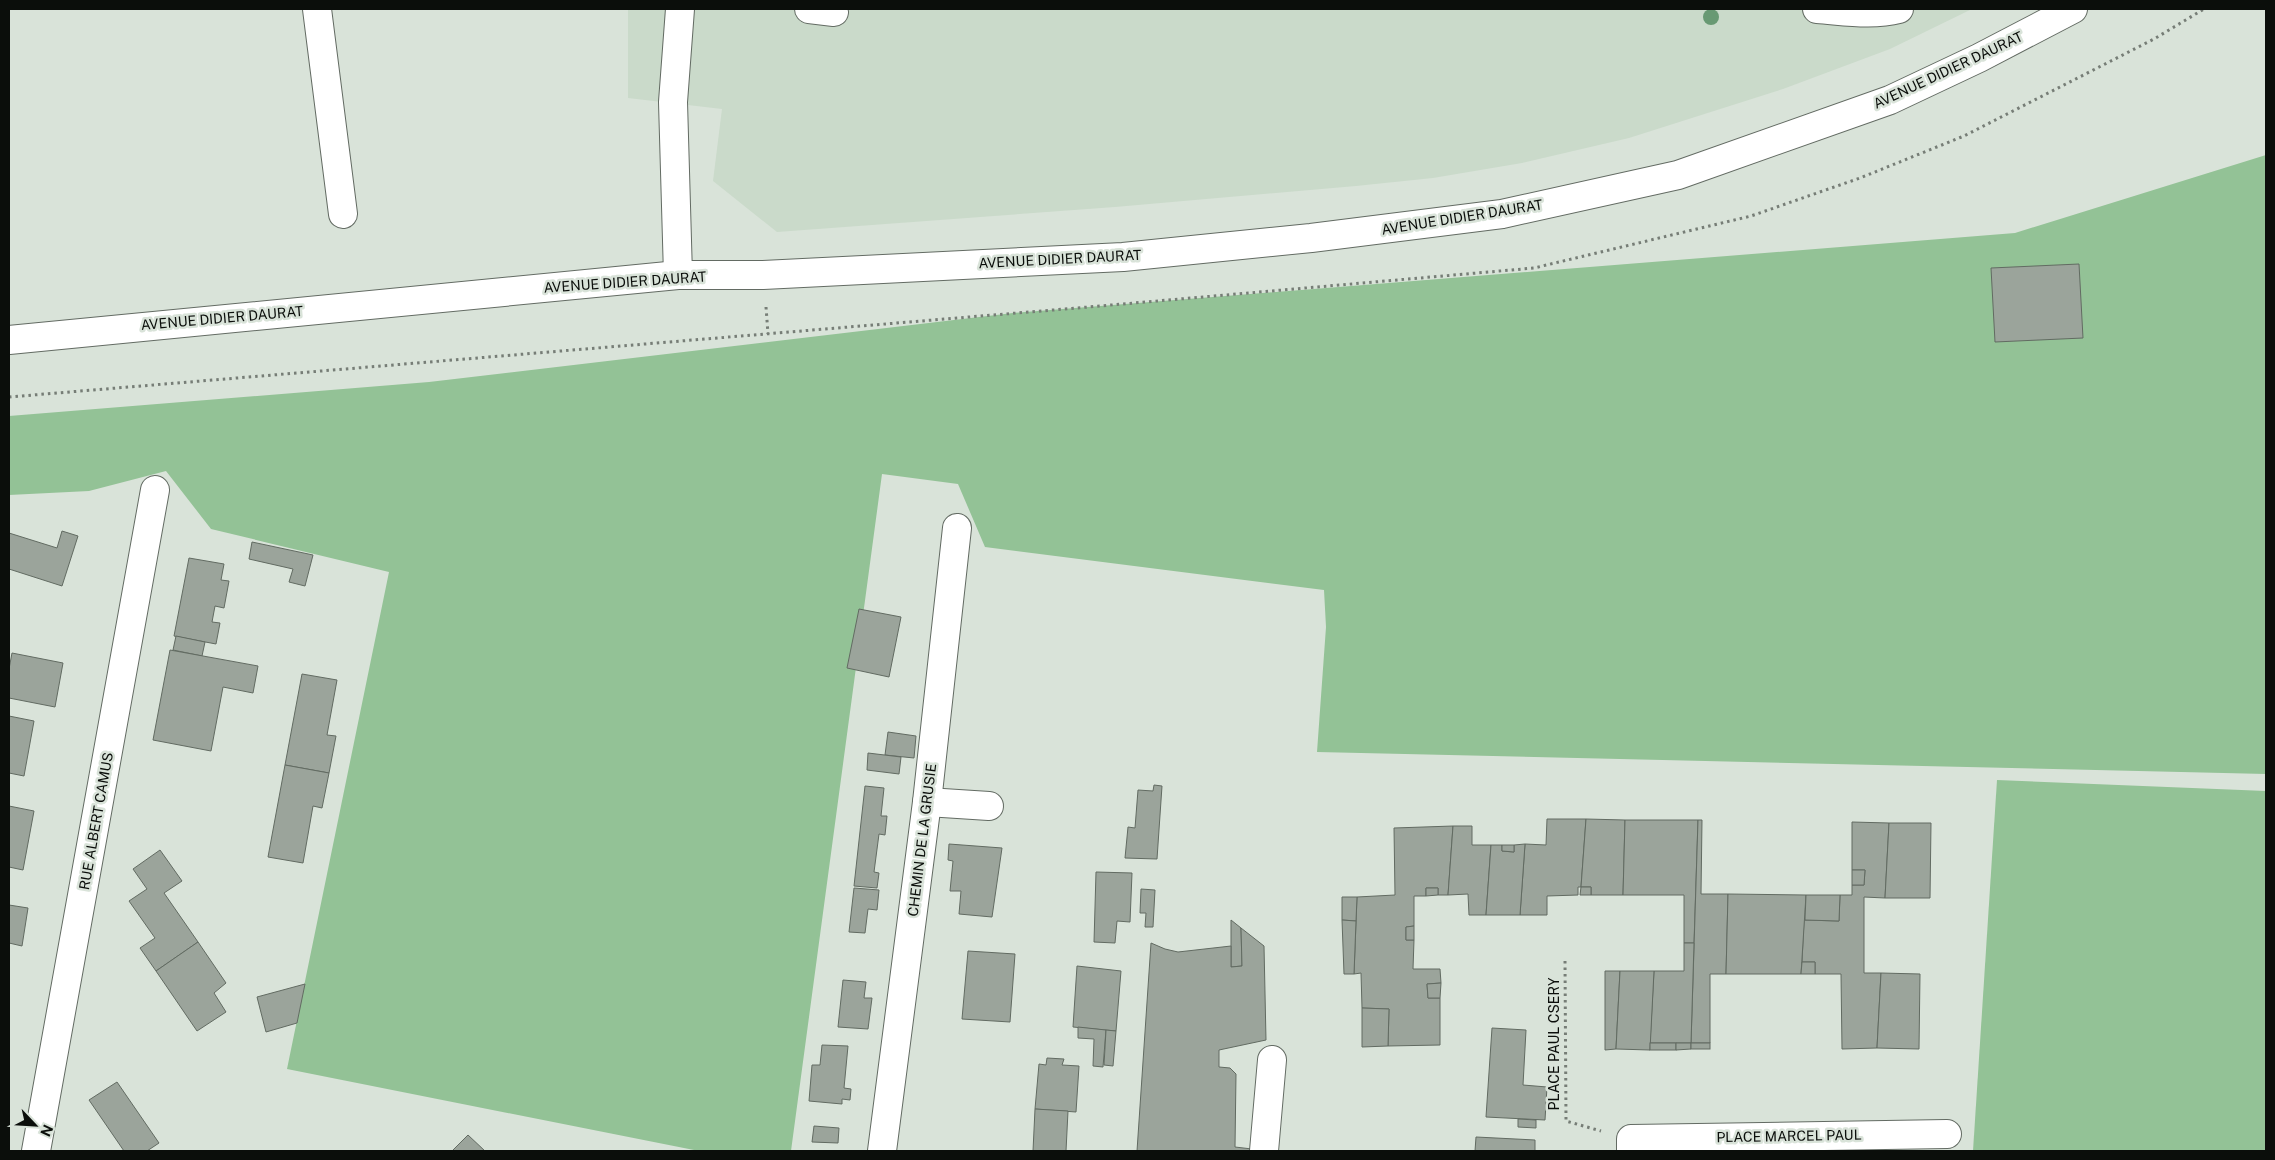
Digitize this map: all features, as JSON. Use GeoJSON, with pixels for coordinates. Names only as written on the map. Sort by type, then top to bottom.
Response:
{"type":"FeatureCollection","features":[{"type":"Feature","properties":{"kind":"main road"},"geometry":{"type":"LineString","coordinates":[[317,9],[344,214]]}},
{"type":"Feature","properties":{"kind":"main road"},"geometry":{"type":"LineString","coordinates":[[678,275],[673,102],[680,9]]}},
{"type":"Feature","properties":{"kind":"main road"},"geometry":{"type":"LineString","coordinates":[[1817,9],[1865,13],[1899,9]]}},
{"type":"Feature","properties":{"kind":"main road","name":"AVENUE DIDIER DAURAT"},"geometry":{"type":"LineString","coordinates":[[9,340],[678,275],[763,275],[1123,257],[1311,238],[1502,214],[1678,176],[1880,104],[1979,58],[2073,9]]}},
{"type":"Feature","properties":{"kind":"main road","name":"RUE ALBERT CAMUS"},"geometry":{"type":"LineString","coordinates":[[36,1151],[155,490]]}},
{"type":"Feature","properties":{"kind":"main road","name":"CHEMIN DE LA GRUSIE"},"geometry":{"type":"LineString","coordinates":[[882,1151],[927,802],[957,528]]}},
{"type":"Feature","properties":{"kind":"main road"},"geometry":{"type":"LineString","coordinates":[[927,802],[989,806]]}},
{"type":"Feature","properties":{"kind":"main road"},"geometry":{"type":"LineString","coordinates":[[1264,1151],[1272,1060]]}},
{"type":"Feature","properties":{"kind":"main road","name":"PLACE MARCEL PAUL"},"geometry":{"type":"LineString","coordinates":[[1631,1145],[1947,1134]]}},
{"type":"Feature","properties":{"kind":"path","name":"PLACE PAUL CSERY"},"geometry":{"type":"LineString","coordinates":[[1565,961],[1566,1121],[1631,1145]]}},
{"type":"Feature","properties":{"kind":"shaded area"},"geometry":{"type":"Polygon","coordinates":[[[628,9],[1972,9],[1890,49],[1783,89],[1629,138],[1522,163],[1433,178],[1356,186],[1115,207],[777,232],[713,181],[722,109],[628,98],[628,9]]]}},
{"type":"Feature","properties":{"kind":"green space"},"geometry":{"type":"Polygon","coordinates":[[[2266,155],[2266,774],[1317,752],[1326,627],[1324,590],[985,547],[958,484],[882,474],[791,1151],[699,1151],[287,1069],[389,572],[211,529],[166,471],[89,491],[9,495],[9,416],[429,382],[1013,313],[2015,233],[2266,155]]]}},
{"type":"Feature","properties":{"kind":"green space"},"geometry":{"type":"Polygon","coordinates":[[[1997,780],[2266,791],[2266,1151],[1973,1151],[1997,780]]]}},
{"type":"Feature","properties":{"kind":"building"},"geometry":{"type":"Polygon","coordinates":[[[2079,264],[2083,338],[1995,342],[1991,268],[2079,264]]]}},
{"type":"Feature","properties":{"kind":"building"},"geometry":{"type":"Polygon","coordinates":[[[62,531],[78,536],[62,586],[9,569],[9,533],[57,548],[62,531]]]}},
{"type":"Feature","properties":{"kind":"building"},"geometry":{"type":"Polygon","coordinates":[[[252,542],[313,555],[305,586],[289,582],[293,569],[249,559],[252,542]]]}},
{"type":"Feature","properties":{"kind":"building"},"geometry":{"type":"Polygon","coordinates":[[[189,558],[224,564],[221,580],[229,581],[224,608],[215,606],[212,622],[220,623],[216,644],[174,636],[189,558]]]}},
{"type":"Feature","properties":{"kind":"building"},"geometry":{"type":"Polygon","coordinates":[[[859,609],[901,617],[889,677],[847,668],[859,609]]]}},
{"type":"Feature","properties":{"kind":"building"},"geometry":{"type":"Polygon","coordinates":[[[176,636],[205,642],[202,656],[173,650],[176,636]]]}},
{"type":"Feature","properties":{"kind":"building"},"geometry":{"type":"Polygon","coordinates":[[[170,650],[258,666],[253,693],[223,687],[211,751],[153,740],[170,650]]]}},
{"type":"Feature","properties":{"kind":"building"},"geometry":{"type":"Polygon","coordinates":[[[12,653],[63,663],[55,707],[9,698],[9,669],[12,653]]]}},
{"type":"Feature","properties":{"kind":"building"},"geometry":{"type":"Polygon","coordinates":[[[302,674],[337,680],[327,735],[336,736],[329,773],[285,765],[302,674]]]}},
{"type":"Feature","properties":{"kind":"building"},"geometry":{"type":"Polygon","coordinates":[[[9,716],[34,721],[24,776],[9,773],[9,716]]]}},
{"type":"Feature","properties":{"kind":"building"},"geometry":{"type":"Polygon","coordinates":[[[888,732],[916,736],[914,758],[885,755],[888,732]]]}},
{"type":"Feature","properties":{"kind":"building"},"geometry":{"type":"Polygon","coordinates":[[[868,753],[901,757],[899,774],[867,770],[868,753]]]}},
{"type":"Feature","properties":{"kind":"building"},"geometry":{"type":"Polygon","coordinates":[[[285,765],[329,773],[322,808],[313,806],[303,863],[268,857],[285,765]]]}},
{"type":"Feature","properties":{"kind":"building"},"geometry":{"type":"Polygon","coordinates":[[[1154,785],[1162,786],[1157,859],[1125,858],[1128,827],[1135,828],[1138,790],[1153,791],[1154,785]]]}},
{"type":"Feature","properties":{"kind":"building"},"geometry":{"type":"Polygon","coordinates":[[[865,786],[884,788],[881,816],[887,816],[885,835],[879,834],[874,872],[879,873],[877,888],[854,886],[865,786]]]}},
{"type":"Feature","properties":{"kind":"building"},"geometry":{"type":"Polygon","coordinates":[[[9,806],[34,811],[23,870],[9,867],[9,806]]]}},
{"type":"Feature","properties":{"kind":"building"},"geometry":{"type":"Polygon","coordinates":[[[1547,819],[1586,819],[1581,887],[1578,887],[1578,895],[1547,896],[1547,915],[1520,915],[1525,844],[1546,845],[1547,819]]]}},
{"type":"Feature","properties":{"kind":"building"},"geometry":{"type":"Polygon","coordinates":[[[1586,819],[1625,820],[1623,895],[1591,895],[1591,887],[1581,887],[1586,819]]]}},
{"type":"Feature","properties":{"kind":"building"},"geometry":{"type":"Polygon","coordinates":[[[1625,820],[1698,820],[1694,943],[1684,943],[1684,895],[1623,895],[1625,820]]]}},
{"type":"Feature","properties":{"kind":"building"},"geometry":{"type":"Polygon","coordinates":[[[1698,820],[1702,820],[1701,894],[1728,894],[1726,974],[1710,974],[1710,1043],[1691,1043],[1698,820]]]}},
{"type":"Feature","properties":{"kind":"building"},"geometry":{"type":"Polygon","coordinates":[[[1852,822],[1889,823],[1885,898],[1864,897],[1864,973],[1881,973],[1877,1048],[1842,1049],[1841,974],[1815,974],[1815,962],[1802,962],[1804,920],[1839,921],[1840,895],[1852,895],[1852,885],[1864,885],[1865,870],[1852,870],[1852,822]]]}},
{"type":"Feature","properties":{"kind":"building"},"geometry":{"type":"Polygon","coordinates":[[[1889,823],[1931,823],[1930,898],[1885,898],[1889,823]]]}},
{"type":"Feature","properties":{"kind":"building"},"geometry":{"type":"Polygon","coordinates":[[[1453,826],[1448,895],[1438,895],[1438,888],[1426,888],[1426,896],[1414,896],[1414,926],[1406,927],[1406,940],[1414,940],[1413,969],[1440,969],[1441,983],[1427,984],[1428,998],[1440,998],[1440,1045],[1388,1046],[1389,1009],[1362,1008],[1361,973],[1354,974],[1357,897],[1395,895],[1394,828],[1453,826]]]}},
{"type":"Feature","properties":{"kind":"building"},"geometry":{"type":"Polygon","coordinates":[[[1453,826],[1472,826],[1472,845],[1491,845],[1486,915],[1469,915],[1468,894],[1448,895],[1453,826]]]}},
{"type":"Feature","properties":{"kind":"building"},"geometry":{"type":"Polygon","coordinates":[[[949,844],[1002,848],[992,917],[959,914],[961,891],[950,891],[953,861],[948,860],[949,844]]]}},
{"type":"Feature","properties":{"kind":"building"},"geometry":{"type":"Polygon","coordinates":[[[1525,844],[1520,915],[1486,915],[1491,845],[1502,845],[1502,851],[1514,852],[1514,845],[1525,844]]]}},
{"type":"Feature","properties":{"kind":"building"},"geometry":{"type":"Polygon","coordinates":[[[1502,845],[1514,845],[1514,852],[1502,851],[1502,845]]]}},
{"type":"Feature","properties":{"kind":"building"},"geometry":{"type":"Polygon","coordinates":[[[160,850],[182,881],[164,893],[198,942],[156,971],[140,948],[155,938],[129,901],[147,889],[133,869],[160,850]]]}},
{"type":"Feature","properties":{"kind":"building"},"geometry":{"type":"Polygon","coordinates":[[[1852,870],[1865,870],[1864,885],[1852,885],[1852,870]]]}},
{"type":"Feature","properties":{"kind":"building"},"geometry":{"type":"Polygon","coordinates":[[[1096,872],[1132,873],[1130,922],[1117,921],[1115,943],[1094,942],[1096,872]]]}},
{"type":"Feature","properties":{"kind":"building"},"geometry":{"type":"Polygon","coordinates":[[[1581,887],[1591,887],[1591,895],[1580,895],[1581,887]]]}},
{"type":"Feature","properties":{"kind":"building"},"geometry":{"type":"Polygon","coordinates":[[[854,888],[879,890],[877,910],[868,909],[865,933],[849,932],[854,888]]]}},
{"type":"Feature","properties":{"kind":"building"},"geometry":{"type":"Polygon","coordinates":[[[1426,888],[1438,888],[1438,895],[1426,896],[1426,888]]]}},
{"type":"Feature","properties":{"kind":"building"},"geometry":{"type":"Polygon","coordinates":[[[1141,889],[1155,890],[1153,927],[1145,927],[1146,913],[1140,913],[1141,889]]]}},
{"type":"Feature","properties":{"kind":"building"},"geometry":{"type":"Polygon","coordinates":[[[1728,894],[1806,895],[1801,974],[1726,974],[1728,894]]]}},
{"type":"Feature","properties":{"kind":"building"},"geometry":{"type":"Polygon","coordinates":[[[1806,895],[1840,895],[1839,921],[1805,920],[1806,895]]]}},
{"type":"Feature","properties":{"kind":"building"},"geometry":{"type":"Polygon","coordinates":[[[1342,897],[1357,897],[1356,921],[1342,920],[1342,897]]]}},
{"type":"Feature","properties":{"kind":"building"},"geometry":{"type":"Polygon","coordinates":[[[9,905],[28,908],[22,946],[9,943],[9,905]]]}},
{"type":"Feature","properties":{"kind":"building"},"geometry":{"type":"Polygon","coordinates":[[[1231,920],[1241,928],[1242,966],[1231,967],[1231,920]]]}},
{"type":"Feature","properties":{"kind":"building"},"geometry":{"type":"Polygon","coordinates":[[[1342,920],[1356,921],[1354,974],[1344,974],[1342,920]]]}},
{"type":"Feature","properties":{"kind":"building"},"geometry":{"type":"Polygon","coordinates":[[[1414,926],[1414,940],[1406,940],[1406,927],[1414,926]]]}},
{"type":"Feature","properties":{"kind":"building"},"geometry":{"type":"Polygon","coordinates":[[[1241,928],[1264,946],[1266,1040],[1219,1050],[1219,1067],[1230,1068],[1236,1074],[1235,1147],[1252,1149],[1252,1151],[1137,1151],[1151,943],[1178,952],[1231,946],[1231,967],[1242,966],[1241,928]]]}},
{"type":"Feature","properties":{"kind":"building"},"geometry":{"type":"Polygon","coordinates":[[[198,942],[226,983],[214,993],[226,1012],[197,1031],[156,971],[198,942]]]}},
{"type":"Feature","properties":{"kind":"building"},"geometry":{"type":"Polygon","coordinates":[[[1684,943],[1694,943],[1691,1043],[1650,1043],[1654,971],[1684,971],[1684,943]]]}},
{"type":"Feature","properties":{"kind":"building"},"geometry":{"type":"Polygon","coordinates":[[[968,951],[1015,954],[1010,1022],[962,1019],[968,951]]]}},
{"type":"Feature","properties":{"kind":"building"},"geometry":{"type":"Polygon","coordinates":[[[1802,962],[1815,962],[1815,974],[1801,974],[1802,962]]]}},
{"type":"Feature","properties":{"kind":"building"},"geometry":{"type":"Polygon","coordinates":[[[1077,966],[1121,971],[1116,1031],[1073,1027],[1077,966]]]}},
{"type":"Feature","properties":{"kind":"building"},"geometry":{"type":"Polygon","coordinates":[[[1605,971],[1620,971],[1616,1049],[1605,1050],[1605,971]]]}},
{"type":"Feature","properties":{"kind":"building"},"geometry":{"type":"Polygon","coordinates":[[[1620,971],[1654,971],[1650,1050],[1616,1049],[1620,971]]]}},
{"type":"Feature","properties":{"kind":"building"},"geometry":{"type":"Polygon","coordinates":[[[1881,973],[1920,974],[1919,1049],[1877,1048],[1881,973]]]}},
{"type":"Feature","properties":{"kind":"building"},"geometry":{"type":"Polygon","coordinates":[[[843,980],[866,982],[864,998],[872,998],[868,1029],[838,1027],[843,980]]]}},
{"type":"Feature","properties":{"kind":"building"},"geometry":{"type":"Polygon","coordinates":[[[1441,983],[1440,998],[1428,998],[1427,984],[1441,983]]]}},
{"type":"Feature","properties":{"kind":"building"},"geometry":{"type":"Polygon","coordinates":[[[305,984],[297,1023],[266,1032],[257,997],[305,984]]]}},
{"type":"Feature","properties":{"kind":"building"},"geometry":{"type":"Polygon","coordinates":[[[1362,1008],[1389,1009],[1388,1046],[1362,1047],[1362,1008]]]}},
{"type":"Feature","properties":{"kind":"building"},"geometry":{"type":"Polygon","coordinates":[[[1078,1027],[1106,1030],[1103,1067],[1093,1066],[1094,1039],[1078,1038],[1078,1027]]]}},
{"type":"Feature","properties":{"kind":"building"},"geometry":{"type":"Polygon","coordinates":[[[1492,1028],[1526,1030],[1523,1085],[1547,1087],[1545,1120],[1486,1117],[1492,1028]]]}},
{"type":"Feature","properties":{"kind":"building"},"geometry":{"type":"Polygon","coordinates":[[[1106,1030],[1116,1031],[1113,1066],[1104,1065],[1106,1030]]]}},
{"type":"Feature","properties":{"kind":"building"},"geometry":{"type":"Polygon","coordinates":[[[1650,1043],[1676,1043],[1676,1050],[1650,1050],[1650,1043]]]}},
{"type":"Feature","properties":{"kind":"building"},"geometry":{"type":"Polygon","coordinates":[[[1676,1043],[1691,1043],[1691,1049],[1676,1050],[1676,1043]]]}},
{"type":"Feature","properties":{"kind":"building"},"geometry":{"type":"Polygon","coordinates":[[[1691,1043],[1710,1043],[1710,1049],[1691,1049],[1691,1043]]]}},
{"type":"Feature","properties":{"kind":"building"},"geometry":{"type":"Polygon","coordinates":[[[822,1045],[848,1046],[844,1088],[851,1089],[850,1100],[842,1099],[842,1104],[809,1101],[812,1065],[820,1065],[822,1045]]]}},
{"type":"Feature","properties":{"kind":"building"},"geometry":{"type":"Polygon","coordinates":[[[1047,1058],[1064,1059],[1062,1065],[1079,1066],[1076,1112],[1035,1109],[1039,1064],[1046,1065],[1047,1058]]]}},
{"type":"Feature","properties":{"kind":"building"},"geometry":{"type":"Polygon","coordinates":[[[117,1082],[159,1143],[147,1151],[124,1151],[89,1100],[117,1082]]]}},
{"type":"Feature","properties":{"kind":"building"},"geometry":{"type":"Polygon","coordinates":[[[1035,1109],[1068,1111],[1066,1151],[1033,1151],[1035,1109]]]}},
{"type":"Feature","properties":{"kind":"building"},"geometry":{"type":"Polygon","coordinates":[[[1518,1119],[1536,1120],[1536,1128],[1518,1127],[1518,1119]]]}},
{"type":"Feature","properties":{"kind":"building"},"geometry":{"type":"Polygon","coordinates":[[[814,1126],[839,1128],[838,1143],[812,1142],[814,1126]]]}},
{"type":"Feature","properties":{"kind":"building"},"geometry":{"type":"Polygon","coordinates":[[[468,1135],[485,1151],[452,1151],[468,1135]]]}},
{"type":"Feature","properties":{"kind":"building"},"geometry":{"type":"Polygon","coordinates":[[[1476,1137],[1535,1140],[1535,1151],[1475,1151],[1476,1137]]]}}]}
